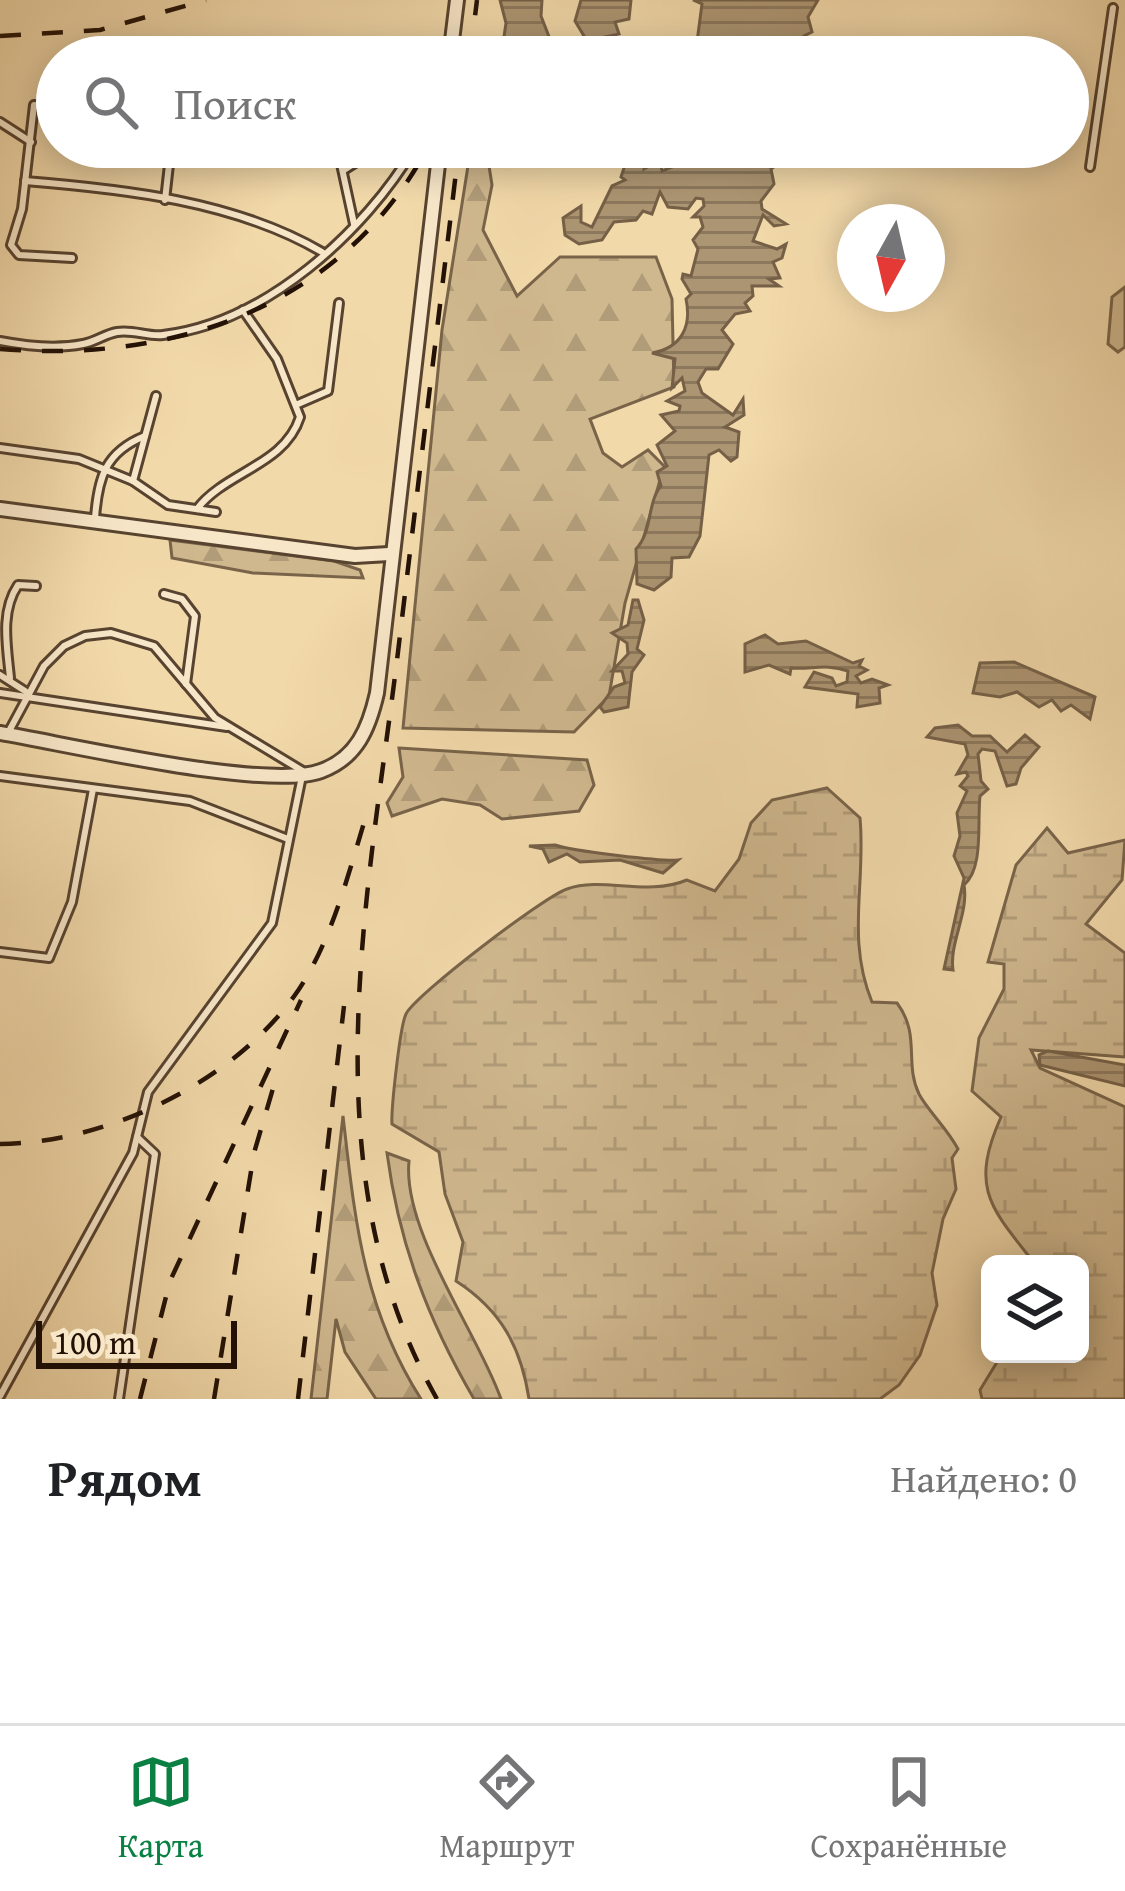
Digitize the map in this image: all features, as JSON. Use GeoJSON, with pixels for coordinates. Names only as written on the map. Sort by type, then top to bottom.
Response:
{"type":"FeatureCollection","features":[{"type":"Feature","properties":{"kind":"street"},"geometry":{"type":"LineString","coordinates":[[453,36],[457,0]]}},
{"type":"Feature","properties":{"kind":"street"},"geometry":{"type":"LineString","coordinates":[[4,734],[267,778],[306,775],[357,748],[370,725],[437,168]]}},
{"type":"Feature","properties":{"kind":"street"},"geometry":{"type":"LineString","coordinates":[[0,509],[355,556],[389,554]]}},
{"type":"Feature","properties":{"kind":"lane"},"geometry":{"type":"LineString","coordinates":[[1090,167],[1113,8]]}},
{"type":"Feature","properties":{"kind":"lane"},"geometry":{"type":"LineString","coordinates":[[36,105],[11,245],[19,255],[72,258]]}},
{"type":"Feature","properties":{"kind":"lane"},"geometry":{"type":"LineString","coordinates":[[0,122],[31,142]]}},
{"type":"Feature","properties":{"kind":"lane"},"geometry":{"type":"LineString","coordinates":[[165,200],[169,168]]}},
{"type":"Feature","properties":{"kind":"lane"},"geometry":{"type":"LineString","coordinates":[[346,168],[355,224]]}},
{"type":"Feature","properties":{"kind":"lane"},"geometry":{"type":"LineString","coordinates":[[0,341],[86,344],[119,332],[158,337],[243,310],[324,252],[355,224],[402,168]]}},
{"type":"Feature","properties":{"kind":"lane"},"geometry":{"type":"LineString","coordinates":[[25,181],[114,188],[260,220],[324,252]]}},
{"type":"Feature","properties":{"kind":"lane"},"geometry":{"type":"LineString","coordinates":[[298,404],[328,391],[339,303]]}},
{"type":"Feature","properties":{"kind":"lane"},"geometry":{"type":"LineString","coordinates":[[197,509],[211,490],[283,447],[296,432],[298,404],[277,359],[243,310]]}},
{"type":"Feature","properties":{"kind":"lane"},"geometry":{"type":"LineString","coordinates":[[134,481],[156,396]]}},
{"type":"Feature","properties":{"kind":"lane"},"geometry":{"type":"LineString","coordinates":[[95,522],[104,467],[114,454],[145,436]]}},
{"type":"Feature","properties":{"kind":"lane"},"geometry":{"type":"LineString","coordinates":[[0,448],[104,467],[168,505],[216,512]]}},
{"type":"Feature","properties":{"kind":"lane"},"geometry":{"type":"LineString","coordinates":[[10,678],[6,614],[10,597],[18,585],[36,586]]}},
{"type":"Feature","properties":{"kind":"lane"},"geometry":{"type":"LineString","coordinates":[[164,594],[182,599],[195,616],[186,684]]}},
{"type":"Feature","properties":{"kind":"lane"},"geometry":{"type":"LineString","coordinates":[[0,1396],[136,1137],[148,1092],[272,923],[306,775],[198,704],[154,646],[111,633],[85,636],[64,646],[4,734]]}},
{"type":"Feature","properties":{"kind":"lane"},"geometry":{"type":"LineString","coordinates":[[0,675],[28,694]]}},
{"type":"Feature","properties":{"kind":"lane"},"geometry":{"type":"LineString","coordinates":[[0,693],[230,728]]}},
{"type":"Feature","properties":{"kind":"lane"},"geometry":{"type":"LineString","coordinates":[[0,776],[190,802],[288,839]]}},
{"type":"Feature","properties":{"kind":"lane"},"geometry":{"type":"LineString","coordinates":[[0,952],[49,958],[72,902],[93,789]]}},
{"type":"Feature","properties":{"kind":"lane"},"geometry":{"type":"LineString","coordinates":[[119,1399],[155,1154],[136,1137]]}},
{"type":"Feature","properties":{"kind":"green space"},"geometry":{"type":"Polygon","coordinates":[[[468,168],[489,168],[492,185],[483,230],[517,296],[560,257],[656,257],[672,299],[674,387],[590,419],[603,453],[622,467],[648,450],[664,466],[625,603],[609,696],[574,732],[403,728],[442,330],[468,168]]]}},
{"type":"Feature","properties":{"kind":"green space"},"geometry":{"type":"Polygon","coordinates":[[[1125,287],[1125,347],[1118,352],[1108,344],[1112,297],[1125,287]]]}},
{"type":"Feature","properties":{"kind":"green space"},"geometry":{"type":"Polygon","coordinates":[[[170,540],[334,561],[360,570],[363,578],[253,573],[172,558],[170,540]]]}},
{"type":"Feature","properties":{"kind":"green space"},"geometry":{"type":"Polygon","coordinates":[[[399,748],[587,760],[594,785],[579,811],[502,819],[480,805],[442,799],[392,816],[387,803],[403,777],[399,748]]]}},
{"type":"Feature","properties":{"kind":"green space"},"geometry":{"type":"Polygon","coordinates":[[[827,788],[860,818],[858,933],[872,1002],[897,1003],[911,1038],[919,1094],[958,1149],[952,1158],[956,1189],[943,1219],[932,1273],[937,1305],[920,1355],[899,1385],[880,1399],[529,1399],[521,1363],[506,1331],[485,1304],[456,1281],[463,1242],[445,1194],[439,1152],[392,1124],[406,1014],[482,947],[567,889],[595,884],[656,887],[687,880],[715,891],[739,859],[751,823],[772,800],[827,788]]]}},
{"type":"Feature","properties":{"kind":"green space"},"geometry":{"type":"Polygon","coordinates":[[[1047,828],[1068,853],[1125,840],[1122,880],[1086,924],[1125,953],[1125,1057],[1031,1050],[1040,1068],[1125,1107],[1125,1399],[982,1399],[980,1390],[996,1363],[1089,1363],[1089,1255],[1028,1255],[1007,1228],[996,1212],[986,1180],[991,1142],[1001,1117],[972,1091],[979,1038],[1004,989],[1004,964],[988,962],[1016,865],[1047,828]]]}},
{"type":"Feature","properties":{"kind":"green space"},"geometry":{"type":"Polygon","coordinates":[[[343,1116],[358,1227],[374,1297],[401,1365],[421,1399],[376,1399],[345,1352],[336,1319],[327,1399],[311,1399],[343,1116]]]}},
{"type":"Feature","properties":{"kind":"green space"},"geometry":{"type":"Polygon","coordinates":[[[387,1153],[409,1161],[410,1189],[429,1250],[501,1399],[474,1399],[443,1340],[408,1250],[387,1153]]]}},
{"type":"Feature","properties":{"kind":"shaded area"},"geometry":{"type":"Polygon","coordinates":[[[500,0],[542,0],[541,16],[549,36],[504,36],[500,0]]]}},
{"type":"Feature","properties":{"kind":"shaded area"},"geometry":{"type":"Polygon","coordinates":[[[581,0],[631,0],[629,19],[615,22],[619,34],[584,36],[575,21],[581,0]]]}},
{"type":"Feature","properties":{"kind":"shaded area"},"geometry":{"type":"Polygon","coordinates":[[[693,0],[818,0],[808,17],[812,32],[804,36],[698,36],[702,4],[693,0]]]}},
{"type":"Feature","properties":{"kind":"shaded area"},"geometry":{"type":"Polygon","coordinates":[[[624,168],[772,168],[774,184],[761,201],[762,209],[786,224],[774,226],[763,215],[753,241],[777,249],[786,244],[782,258],[773,262],[780,278],[769,279],[779,286],[752,286],[753,296],[745,303],[750,311],[735,314],[722,330],[733,344],[718,369],[706,369],[698,382],[702,393],[733,415],[743,399],[744,415],[725,427],[739,432],[737,457],[731,461],[719,450],[709,455],[700,536],[689,557],[672,558],[671,577],[654,590],[637,584],[636,549],[661,486],[657,472],[667,466],[657,445],[675,431],[661,415],[679,411],[680,406],[667,401],[685,391],[682,378],[672,388],[675,359],[652,353],[677,341],[686,327],[686,299],[691,294],[682,279],[683,274],[691,276],[698,249],[693,240],[703,227],[700,217],[693,217],[704,206],[703,199],[696,198],[688,209],[668,207],[660,192],[652,214],[643,211],[636,220],[614,222],[602,240],[579,244],[565,235],[563,218],[581,206],[581,222],[592,227],[612,186],[625,180],[621,177],[624,168]]]}},
{"type":"Feature","properties":{"kind":"shaded area"},"geometry":{"type":"Polygon","coordinates":[[[633,600],[638,600],[644,620],[637,649],[644,655],[632,672],[628,707],[604,712],[600,707],[614,687],[625,683],[622,671],[612,671],[628,654],[627,643],[612,633],[628,625],[633,600]]]}},
{"type":"Feature","properties":{"kind":"shaded area"},"geometry":{"type":"Polygon","coordinates":[[[765,635],[778,644],[806,641],[853,663],[862,660],[859,666],[867,670],[856,676],[861,683],[872,679],[888,685],[879,688],[880,703],[857,707],[858,694],[805,687],[814,672],[832,678],[836,686],[847,682],[848,671],[840,669],[791,668],[790,674],[769,665],[745,672],[745,644],[765,635]]]}},
{"type":"Feature","properties":{"kind":"shaded area"},"geometry":{"type":"Polygon","coordinates":[[[1014,662],[1095,697],[1090,719],[1071,705],[1061,711],[1052,700],[1039,707],[1017,692],[1000,697],[973,693],[980,663],[1014,662]]]}},
{"type":"Feature","properties":{"kind":"shaded area"},"geometry":{"type":"Polygon","coordinates":[[[958,725],[972,736],[990,736],[1007,752],[1025,735],[1039,747],[1021,768],[1016,784],[1007,786],[995,751],[982,749],[978,754],[981,781],[988,789],[980,796],[977,856],[964,885],[953,970],[944,969],[964,878],[954,856],[960,836],[957,813],[967,791],[960,786],[968,776],[957,774],[968,755],[965,744],[927,737],[935,728],[958,725]]]}},
{"type":"Feature","properties":{"kind":"shaded area"},"geometry":{"type":"Polygon","coordinates":[[[529,846],[678,860],[663,873],[620,860],[580,862],[567,854],[549,862],[543,849],[529,846]]]}},
{"type":"Feature","properties":{"kind":"shaded area"},"geometry":{"type":"Polygon","coordinates":[[[1048,1051],[1125,1065],[1125,1086],[1040,1065],[1039,1055],[1048,1051]]]}},
{"type":"Feature","properties":{"kind":"railway"},"geometry":{"type":"LineString","coordinates":[[0,36],[100,30],[206,0]]}},
{"type":"Feature","properties":{"kind":"railway"},"geometry":{"type":"LineString","coordinates":[[473,36],[477,0]]}},
{"type":"Feature","properties":{"kind":"railway"},"geometry":{"type":"LineString","coordinates":[[0,349],[128,346],[189,334],[247,314],[300,285],[349,248],[392,202],[414,168]]}},
{"type":"Feature","properties":{"kind":"railway"},"geometry":{"type":"LineString","coordinates":[[437,1399],[397,1312],[372,1221],[360,1127],[358,1032],[373,840],[456,168]]}},
{"type":"Feature","properties":{"kind":"railway"},"geometry":{"type":"LineString","coordinates":[[0,1144],[41,1141],[124,1120],[202,1081],[269,1027],[319,954],[366,816]]}},
{"type":"Feature","properties":{"kind":"railway"},"geometry":{"type":"LineString","coordinates":[[140,1399],[170,1281],[301,1000]]}},
{"type":"Feature","properties":{"kind":"railway"},"geometry":{"type":"LineString","coordinates":[[298,1399],[344,1006]]}},
{"type":"Feature","properties":{"kind":"railway"},"geometry":{"type":"LineString","coordinates":[[214,1399],[254,1153],[274,1085]]}}]}
